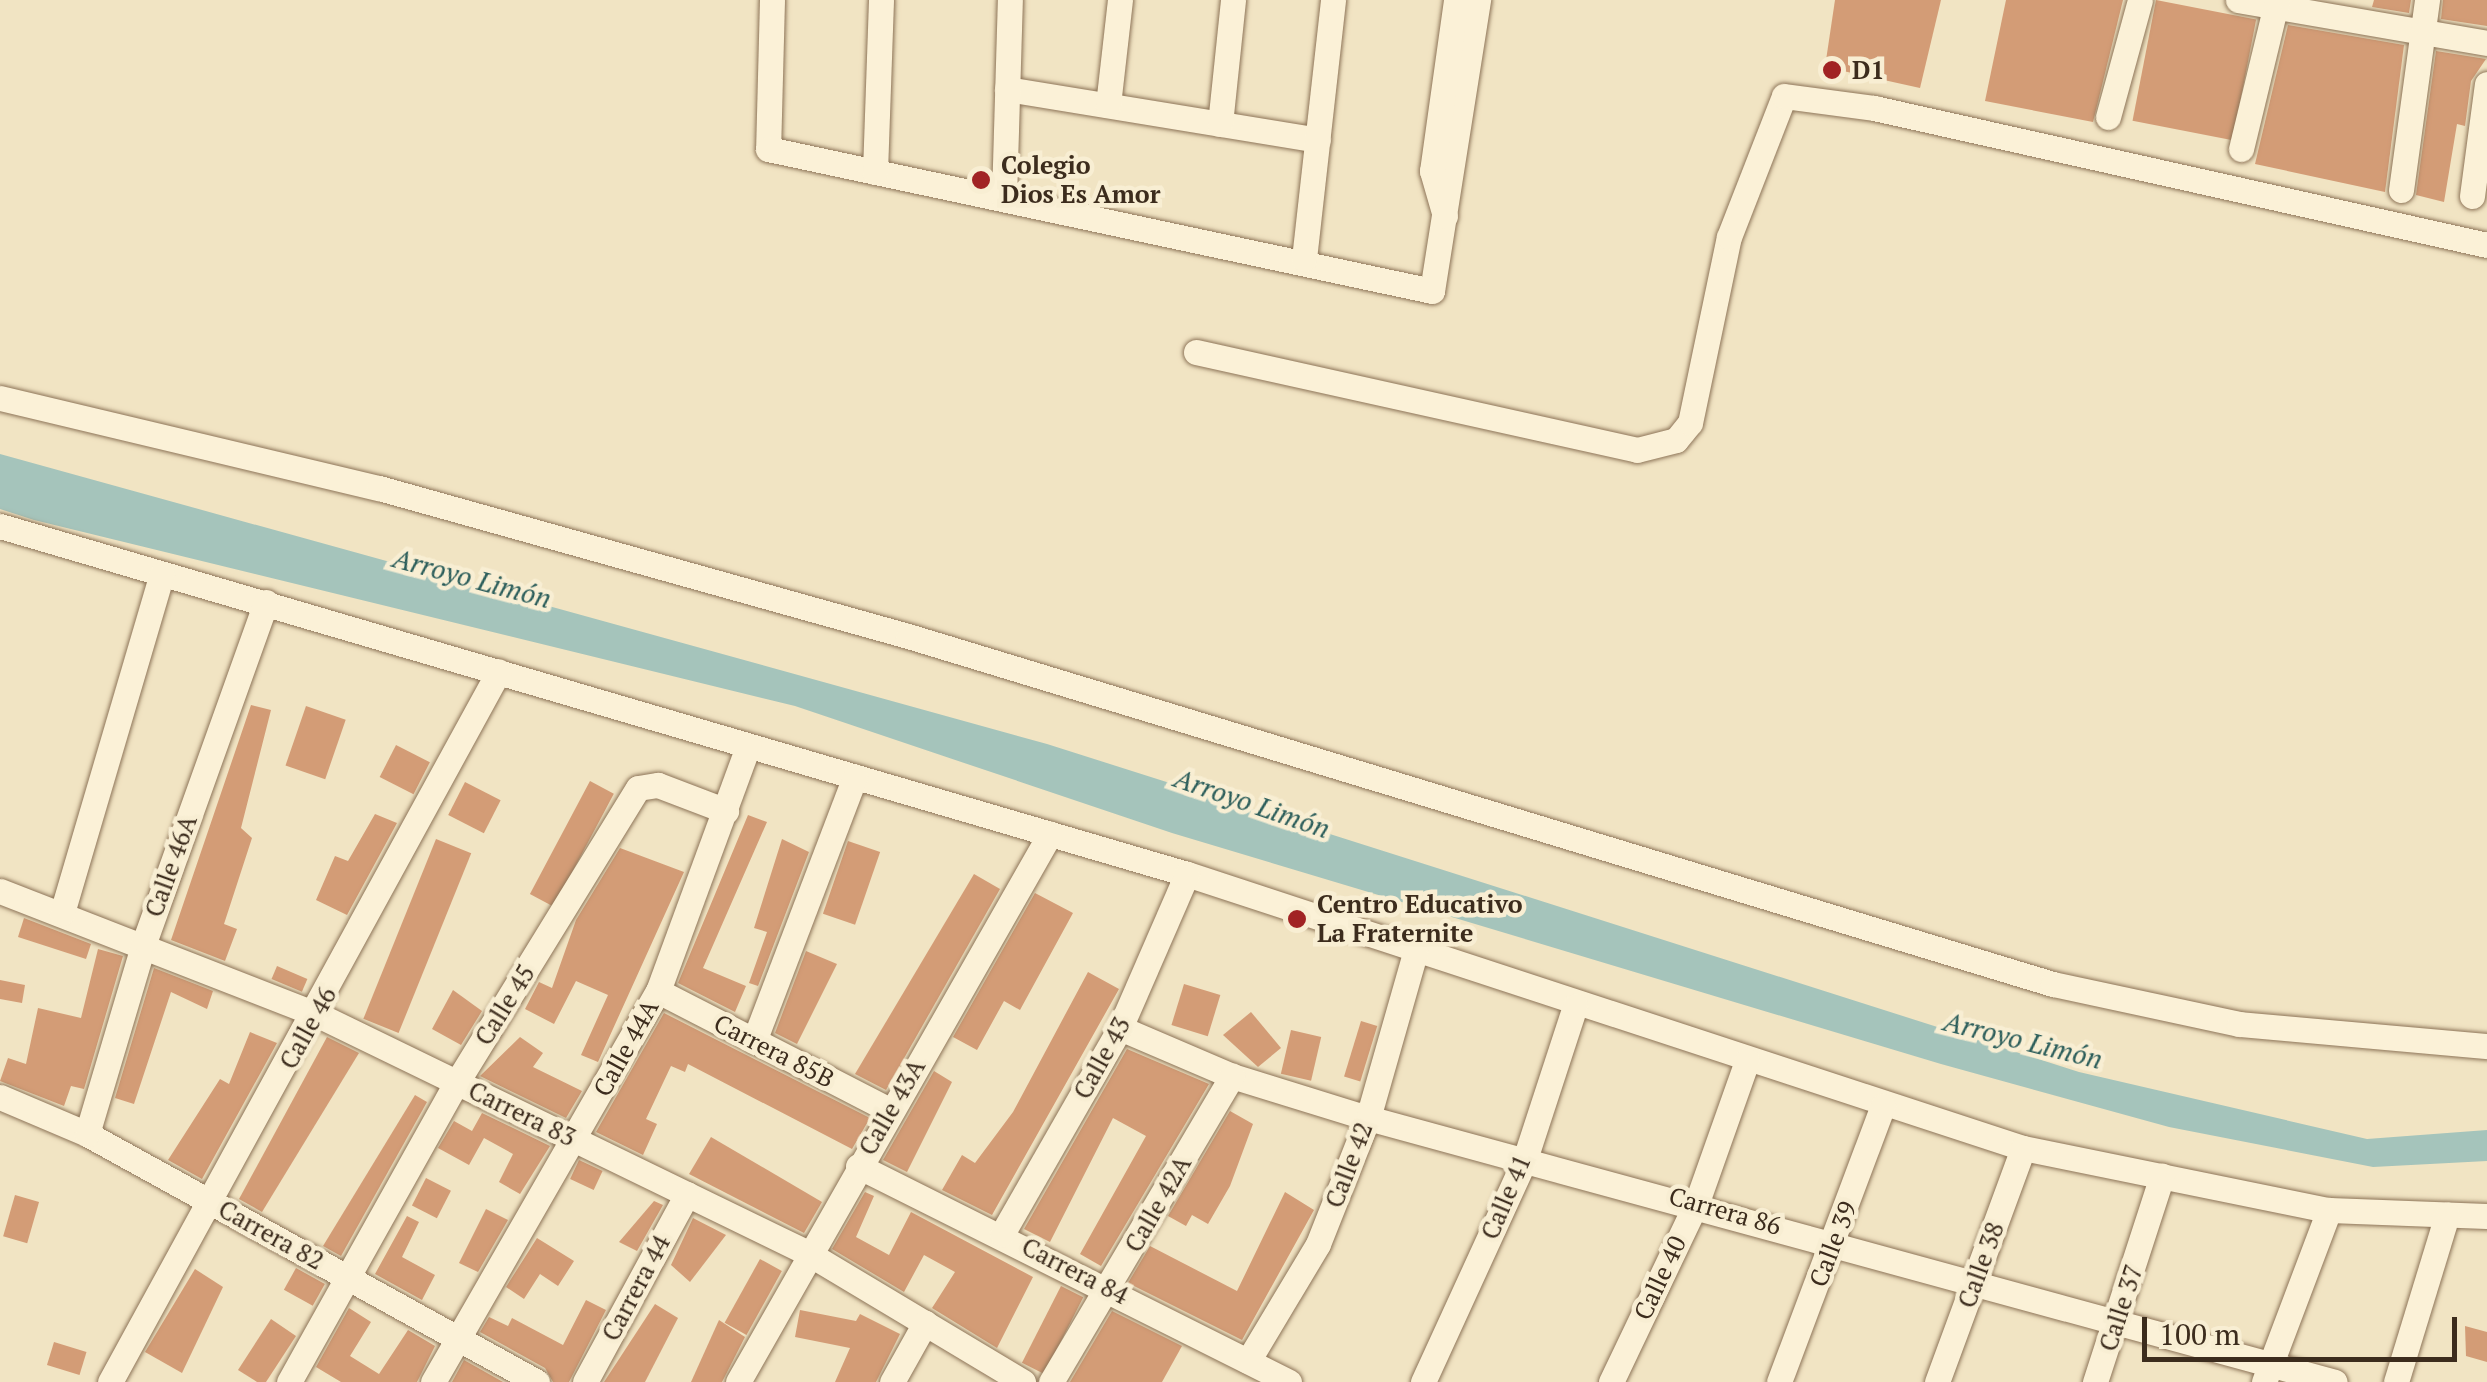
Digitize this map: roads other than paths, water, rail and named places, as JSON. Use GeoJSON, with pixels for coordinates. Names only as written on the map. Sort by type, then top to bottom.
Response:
{"type":"FeatureCollection","features":[{"type":"Feature","properties":{"kind":"street"},"geometry":{"type":"LineString","coordinates":[[772,0],[768,149],[1304,259],[1432,291],[1478,0]]}},
{"type":"Feature","properties":{"kind":"street"},"geometry":{"type":"LineString","coordinates":[[874,172],[881,0]]}},
{"type":"Feature","properties":{"kind":"street"},"geometry":{"type":"LineString","coordinates":[[1004,198],[1010,0]]}},
{"type":"Feature","properties":{"kind":"street"},"geometry":{"type":"LineString","coordinates":[[1108,105],[1120,0]]}},
{"type":"Feature","properties":{"kind":"street"},"geometry":{"type":"LineString","coordinates":[[1220,124],[1233,0]]}},
{"type":"Feature","properties":{"kind":"street"},"geometry":{"type":"LineString","coordinates":[[1304,259],[1333,0]]}},
{"type":"Feature","properties":{"kind":"street"},"geometry":{"type":"LineString","coordinates":[[1445,216],[1432,171],[1456,0]]}},
{"type":"Feature","properties":{"kind":"street"},"geometry":{"type":"LineString","coordinates":[[2108,117],[2140,0]]}},
{"type":"Feature","properties":{"kind":"street"},"geometry":{"type":"LineString","coordinates":[[2238,0],[2277,3],[2487,43]]}},
{"type":"Feature","properties":{"kind":"street"},"geometry":{"type":"LineString","coordinates":[[2401,190],[2427,0]]}},
{"type":"Feature","properties":{"kind":"street"},"geometry":{"type":"LineString","coordinates":[[2242,149],[2277,3]]}},
{"type":"Feature","properties":{"kind":"street"},"geometry":{"type":"LineString","coordinates":[[2472,196],[2487,84]]}},
{"type":"Feature","properties":{"kind":"street"},"geometry":{"type":"LineString","coordinates":[[1007,89],[1318,140]]}},
{"type":"Feature","properties":{"kind":"street"},"geometry":{"type":"LineString","coordinates":[[1196,352],[1637,450],[1676,440],[1690,423],[1729,238],[1784,96],[1874,108],[2487,245]]}},
{"type":"Feature","properties":{"kind":"street"},"geometry":{"type":"LineString","coordinates":[[0,398],[379,488],[908,636],[2053,984],[2239,1024],[2487,1046]]}},
{"type":"Feature","properties":{"kind":"street"},"geometry":{"type":"LineString","coordinates":[[0,526],[1187,874],[1575,1006],[2023,1148],[2329,1210],[2487,1216]]}},
{"type":"Feature","properties":{"kind":"street"},"geometry":{"type":"LineString","coordinates":[[62,913],[162,574]]}},
{"type":"Feature","properties":{"kind":"street","name":"Calle 46A"},"geometry":{"type":"LineString","coordinates":[[87,1134],[145,940],[266,602]]}},
{"type":"Feature","properties":{"kind":"street","name":"Calle 46"},"geometry":{"type":"LineString","coordinates":[[110,1382],[316,1014],[500,671]]}},
{"type":"Feature","properties":{"kind":"street","name":"Calle 44A"},"geometry":{"type":"LineString","coordinates":[[434,1382],[658,991],[748,746]]}},
{"type":"Feature","properties":{"kind":"street"},"geometry":{"type":"LineString","coordinates":[[754,1041],[854,778]]}},
{"type":"Feature","properties":{"kind":"street","name":"Calle 45"},"geometry":{"type":"LineString","coordinates":[[289,1382],[457,1082],[638,788],[658,785],[726,812]]}},
{"type":"Feature","properties":{"kind":"street","name":"Calle 43A"},"geometry":{"type":"LineString","coordinates":[[738,1382],[806,1252],[1050,834]]}},
{"type":"Feature","properties":{"kind":"street","name":"Calle 43"},"geometry":{"type":"LineString","coordinates":[[1002,1234],[1120,1028],[1187,874]]}},
{"type":"Feature","properties":{"kind":"street","name":"Carrera 83"},"geometry":{"type":"LineString","coordinates":[[0,891],[145,940],[316,1014],[806,1252],[1023,1382]]}},
{"type":"Feature","properties":{"kind":"street","name":"Calle 42"},"geometry":{"type":"LineString","coordinates":[[1248,1361],[1318,1244],[1368,1118],[1415,953]]}},
{"type":"Feature","properties":{"kind":"street","name":"Carrera 85B"},"geometry":{"type":"LineString","coordinates":[[658,991],[891,1112]]}},
{"type":"Feature","properties":{"kind":"street","name":"Calle 41"},"geometry":{"type":"LineString","coordinates":[[1423,1382],[1525,1159],[1575,1006]]}},
{"type":"Feature","properties":{"kind":"street","name":"Carrera 86"},"geometry":{"type":"LineString","coordinates":[[1120,1028],[1232,1076],[1368,1118],[1696,1202],[2269,1372],[2334,1382]]}},
{"type":"Feature","properties":{"kind":"street","name":"Calle 40"},"geometry":{"type":"LineString","coordinates":[[1612,1382],[1696,1202],[1747,1060]]}},
{"type":"Feature","properties":{"kind":"street","name":"Calle 42A"},"geometry":{"type":"LineString","coordinates":[[1051,1382],[1232,1076]]}},
{"type":"Feature","properties":{"kind":"street","name":"Carrera 82"},"geometry":{"type":"LineString","coordinates":[[0,1097],[87,1134],[537,1382]]}},
{"type":"Feature","properties":{"kind":"street","name":"Calle 39"},"geometry":{"type":"LineString","coordinates":[[1779,1382],[1835,1242],[1883,1106]]}},
{"type":"Feature","properties":{"kind":"street","name":"Calle 38"},"geometry":{"type":"LineString","coordinates":[[1937,1382],[2023,1148]]}},
{"type":"Feature","properties":{"kind":"street","name":"Carrera 84"},"geometry":{"type":"LineString","coordinates":[[858,1166],[1002,1234],[1289,1382]]}},
{"type":"Feature","properties":{"kind":"street","name":"Calle 37"},"geometry":{"type":"LineString","coordinates":[[2095,1382],[2119,1325],[2162,1176]]}},
{"type":"Feature","properties":{"kind":"street","name":"Carrera 44"},"geometry":{"type":"LineString","coordinates":[[585,1382],[686,1194]]}},
{"type":"Feature","properties":{"kind":"street"},"geometry":{"type":"LineString","coordinates":[[2269,1372],[2329,1210]]}},
{"type":"Feature","properties":{"kind":"street"},"geometry":{"type":"LineString","coordinates":[[2396,1382],[2447,1215]]}},
{"type":"Feature","properties":{"kind":"street"},"geometry":{"type":"LineString","coordinates":[[892,1382],[925,1323]]}},
{"type":"Feature","properties":{"kind":"water","name":"Arroyo Limón"},"geometry":{"type":"Polygon","coordinates":[[[0,454],[1047,744],[2079,1072],[2367,1139],[2487,1130],[2487,1161],[2373,1167],[2169,1127],[1941,1064],[1172,833],[795,706],[34,520],[0,509],[0,454]]]}},
{"type":"Feature","properties":{"kind":"place","name":"D1"},"geometry":{"type":"Point","coordinates":[1832,70]}},
{"type":"Feature","properties":{"kind":"place","name":"Colegio Dios Es Amor"},"geometry":{"type":"Point","coordinates":[981,180]}},
{"type":"Feature","properties":{"kind":"place","name":"Centro Educativo La Fraternite"},"geometry":{"type":"Point","coordinates":[1297,919]}}]}
